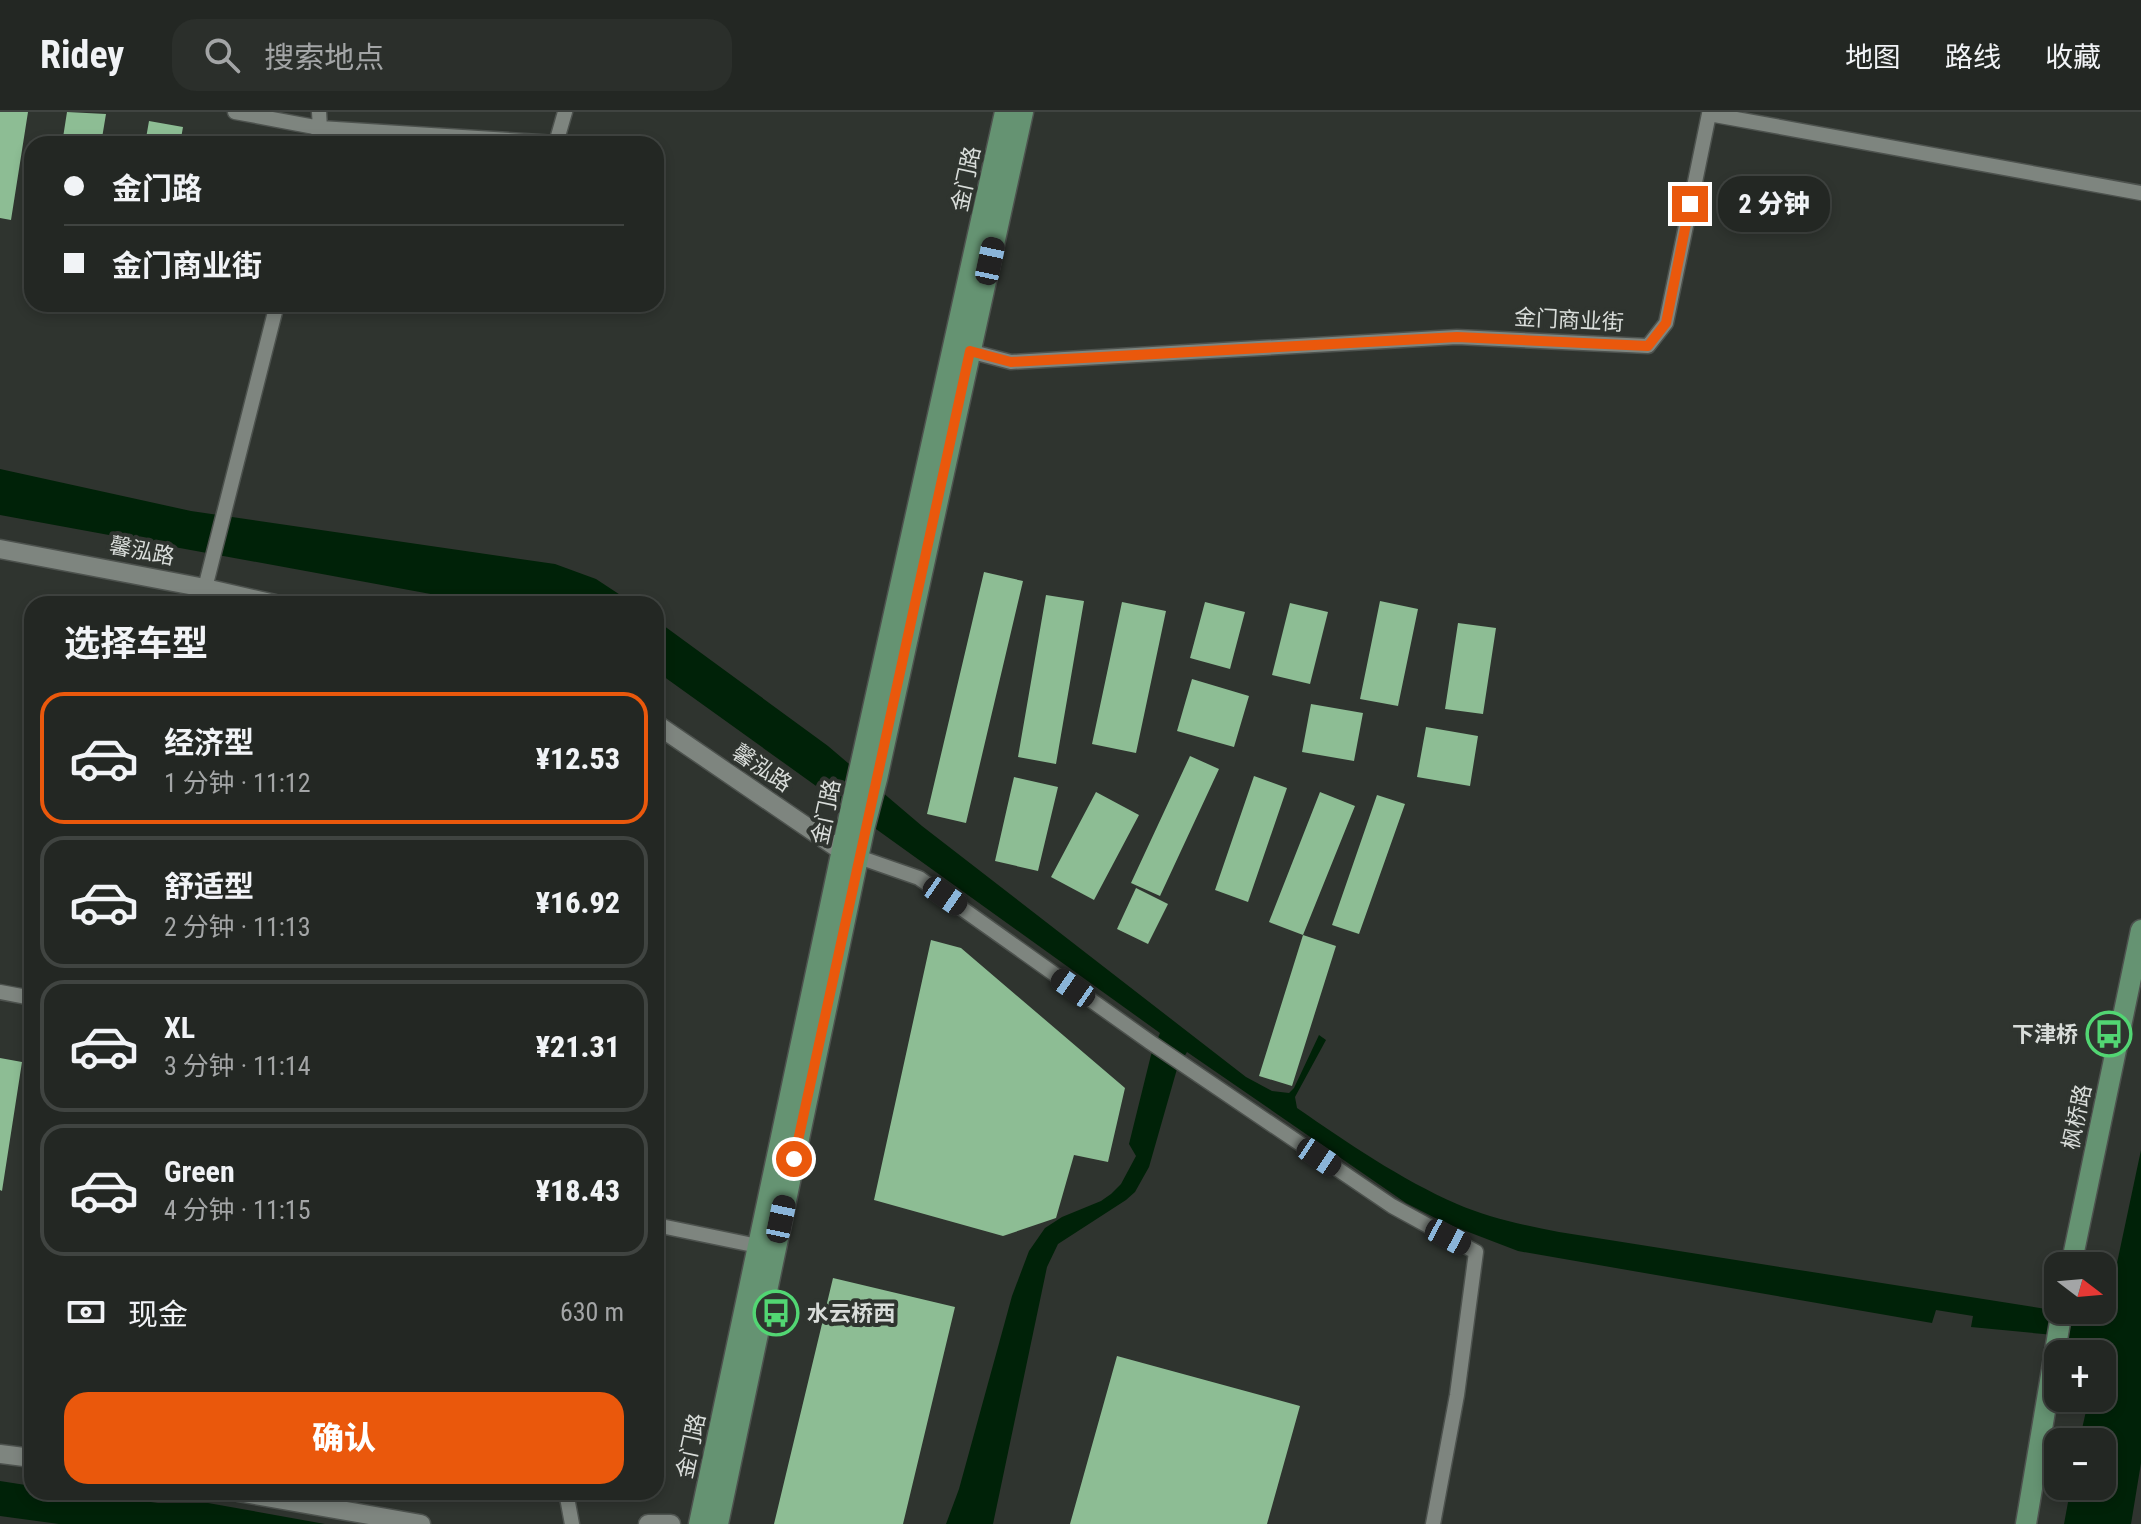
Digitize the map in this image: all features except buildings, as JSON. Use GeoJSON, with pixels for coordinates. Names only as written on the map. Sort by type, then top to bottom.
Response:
{"type":"FeatureCollection","features":[{"type":"Feature","properties":{"kind":"main road","name":"金门路"},"geometry":{"type":"LineString","coordinates":[[718,1524],[857,819],[962,349],[1005,112]]}},
{"type":"Feature","properties":{"kind":"main road","name":"金门路"},"geometry":{"type":"LineString","coordinates":[[962,349],[1023,112]]}},
{"type":"Feature","properties":{"kind":"main road","name":"金门路"},"geometry":{"type":"LineString","coordinates":[[699,1524],[758,1246],[850,854]]}},
{"type":"Feature","properties":{"kind":"main road","name":"枫桥路"},"geometry":{"type":"LineString","coordinates":[[2074,1252],[2141,930]]}},
{"type":"Feature","properties":{"kind":"main road"},"geometry":{"type":"LineString","coordinates":[[2026,1524],[2059,1324]]}},
{"type":"Feature","properties":{"kind":"street"},"geometry":{"type":"LineString","coordinates":[[235,112],[320,128],[446,136]]}},
{"type":"Feature","properties":{"kind":"street"},"geometry":{"type":"LineString","coordinates":[[318,136],[319,112]]}},
{"type":"Feature","properties":{"kind":"street"},"geometry":{"type":"LineString","coordinates":[[558,136],[565,112]]}},
{"type":"Feature","properties":{"kind":"street","name":"金门商业街"},"geometry":{"type":"LineString","coordinates":[[962,349],[1011,362],[1457,337],[1648,346],[1666,323],[1709,114],[2141,193]]}},
{"type":"Feature","properties":{"kind":"street"},"geometry":{"type":"LineString","coordinates":[[205,588],[275,312]]}},
{"type":"Feature","properties":{"kind":"street","name":"馨泓路"},"geometry":{"type":"LineString","coordinates":[[0,549],[240,596]]}},
{"type":"Feature","properties":{"kind":"street","name":"馨泓路"},"geometry":{"type":"LineString","coordinates":[[664,729],[850,854]]}},
{"type":"Feature","properties":{"kind":"street"},"geometry":{"type":"LineString","coordinates":[[850,854],[919,878],[1195,1074],[1392,1206],[1476,1252],[1457,1395],[1433,1524]]}},
{"type":"Feature","properties":{"kind":"street"},"geometry":{"type":"LineString","coordinates":[[0,992],[24,996]]}},
{"type":"Feature","properties":{"kind":"street"},"geometry":{"type":"LineString","coordinates":[[664,1227],[758,1246]]}},
{"type":"Feature","properties":{"kind":"street"},"geometry":{"type":"LineString","coordinates":[[0,1454],[24,1457]]}},
{"type":"Feature","properties":{"kind":"street"},"geometry":{"type":"LineString","coordinates":[[284,1500],[421,1524]]}},
{"type":"Feature","properties":{"kind":"street"},"geometry":{"type":"LineString","coordinates":[[568,1500],[572,1524]]}},
{"type":"Feature","properties":{"kind":"street"},"geometry":{"type":"LineString","coordinates":[[648,1524],[671,1524]]}},
{"type":"Feature","properties":{"kind":"shaded area"},"geometry":{"type":"Polygon","coordinates":[[[0,469],[191,511],[555,564],[596,579],[622,596],[441,596],[0,515],[0,469]]]}},
{"type":"Feature","properties":{"kind":"shaded area"},"geometry":{"type":"Polygon","coordinates":[[[664,626],[828,746],[922,826],[1246,1077],[1272,1091],[1289,1093],[1319,1035],[1326,1040],[1295,1097],[1297,1108],[1395,1172],[1469,1209],[1559,1232],[2044,1309],[2044,1324],[2116,1324],[2116,1268],[2141,1150],[2141,1463],[2131,1524],[2064,1524],[2068,1500],[2116,1500],[2116,1428],[2082,1428],[2086,1412],[2116,1412],[2116,1340],[2078,1340],[1971,1327],[1973,1316],[1936,1310],[1932,1323],[1518,1251],[1445,1223],[1406,1203],[1187,1052],[1177,1069],[1149,1167],[1135,1192],[1058,1244],[1047,1267],[993,1524],[946,1524],[959,1489],[1012,1296],[1029,1251],[1045,1228],[1062,1217],[1101,1201],[1121,1184],[1136,1156],[1129,1144],[1151,1055],[1160,1033],[664,677],[664,626]]]}},
{"type":"Feature","properties":{"kind":"shaded area"},"geometry":{"type":"Polygon","coordinates":[[[0,1481],[24,1485],[24,1500],[208,1503],[325,1524],[59,1524],[0,1516],[0,1481]]]}},
{"type":"Feature","properties":{"kind":"place","name":"下津桥"},"geometry":{"type":"Point","coordinates":[2109,1034]}},
{"type":"Feature","properties":{"kind":"place","name":"水云桥西"},"geometry":{"type":"Point","coordinates":[776,1313]}},
{"type":"Feature","properties":{"kind":"route"},"geometry":{"type":"LineString","coordinates":[[794,1159],[970,351],[1011,362],[1457,337],[1648,346],[1666,323],[1690,204]]}}]}
